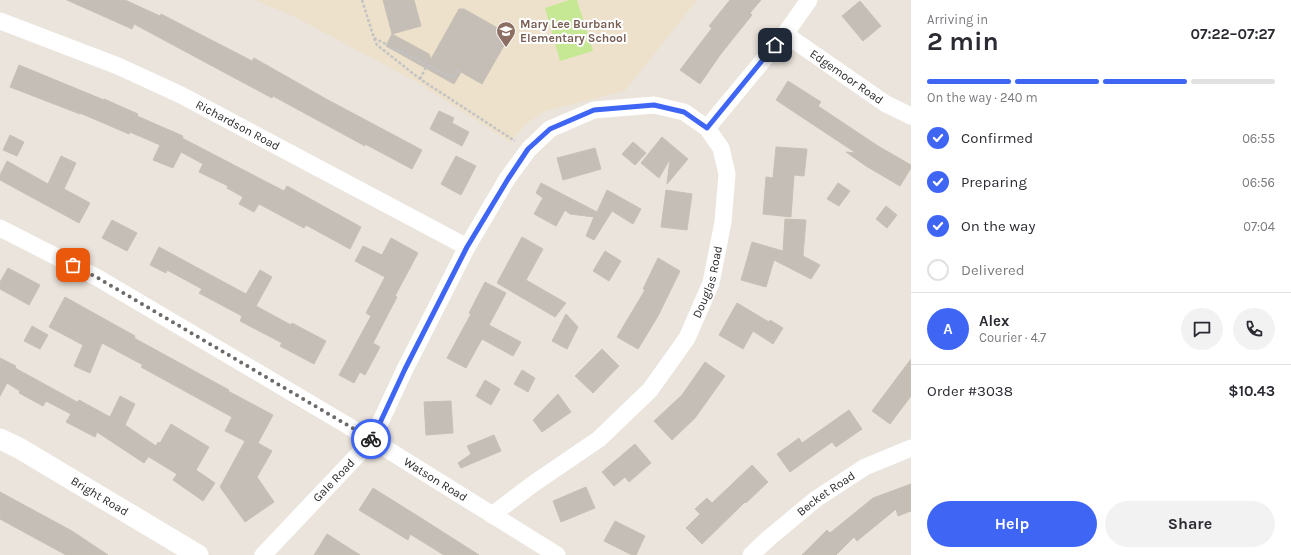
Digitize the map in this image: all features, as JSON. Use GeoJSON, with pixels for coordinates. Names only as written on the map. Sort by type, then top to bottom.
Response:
{"type":"FeatureCollection","features":[{"type":"Feature","properties":{"kind":"street"},"geometry":{"type":"LineString","coordinates":[[707,128],[785,34],[809,0]]}},
{"type":"Feature","properties":{"kind":"street","name":"Richardson Road"},"geometry":{"type":"LineString","coordinates":[[0,21],[118,66],[181,95],[467,247]]}},
{"type":"Feature","properties":{"kind":"street","name":"Edgemoor Road"},"geometry":{"type":"LineString","coordinates":[[785,34],[886,104],[911,116]]}},
{"type":"Feature","properties":{"kind":"street","name":"Gale Road"},"geometry":{"type":"LineString","coordinates":[[263,555],[372,440],[405,369],[467,247],[528,149],[550,129],[594,110],[654,105],[684,112],[707,128]]}},
{"type":"Feature","properties":{"kind":"street","name":"Douglas Road"},"geometry":{"type":"LineString","coordinates":[[492,515],[533,484],[599,439],[650,390],[687,338],[711,283],[723,222],[727,174],[721,148],[707,128]]}},
{"type":"Feature","properties":{"kind":"street","name":"Watson Road"},"geometry":{"type":"LineString","coordinates":[[0,228],[98,278],[372,440],[556,555]]}},
{"type":"Feature","properties":{"kind":"street","name":"Bright Road"},"geometry":{"type":"LineString","coordinates":[[0,439],[19,448],[198,555]]}},
{"type":"Feature","properties":{"kind":"street","name":"Becket Road"},"geometry":{"type":"LineString","coordinates":[[751,555],[816,499],[865,467],[911,448]]}},
{"type":"Feature","properties":{"kind":"path"},"geometry":{"type":"LineString","coordinates":[[362,0],[377,45],[420,79],[515,142]]}},
{"type":"Feature","properties":{"kind":"path"},"geometry":{"type":"LineString","coordinates":[[374,38],[453,78],[458,70]]}},
{"type":"Feature","properties":{"kind":"path"},"geometry":{"type":"LineString","coordinates":[[420,79],[427,65]]}},
{"type":"Feature","properties":{"kind":"shaded area","name":"Mary Lee Burbank Elementary School"},"geometry":{"type":"Polygon","coordinates":[[[254,0],[697,0],[625,91],[546,111],[527,123],[510,142],[415,81],[293,16],[254,0]]]}},
{"type":"Feature","properties":{"kind":"green space"},"geometry":{"type":"Polygon","coordinates":[[[569,0],[577,0],[593,51],[560,61],[545,8],[569,0]]]}},
{"type":"Feature","properties":{"kind":"building"},"geometry":{"type":"Polygon","coordinates":[[[67,0],[125,0],[160,16],[161,14],[252,61],[254,58],[328,100],[422,150],[412,169],[365,144],[365,146],[273,96],[272,98],[134,24],[132,29],[67,0]]]}},
{"type":"Feature","properties":{"kind":"building"},"geometry":{"type":"Polygon","coordinates":[[[383,0],[414,0],[421,26],[392,34],[383,0]]]}},
{"type":"Feature","properties":{"kind":"building"},"geometry":{"type":"Polygon","coordinates":[[[730,0],[761,0],[750,13],[752,15],[720,55],[700,84],[680,70],[712,28],[709,26],[730,0]]]}},
{"type":"Feature","properties":{"kind":"building"},"geometry":{"type":"Polygon","coordinates":[[[860,1],[881,26],[863,41],[842,16],[860,1]]]}},
{"type":"Feature","properties":{"kind":"building"},"geometry":{"type":"Polygon","coordinates":[[[459,9],[464,9],[510,35],[482,84],[461,72],[454,84],[386,46],[392,34],[429,54],[431,59],[459,9]]]}},
{"type":"Feature","properties":{"kind":"building"},"geometry":{"type":"Polygon","coordinates":[[[19,65],[138,114],[137,116],[183,136],[182,138],[284,191],[287,186],[361,227],[350,249],[306,225],[304,228],[259,204],[254,212],[239,204],[243,197],[227,188],[228,186],[199,172],[203,164],[181,152],[173,168],[153,160],[160,145],[130,132],[129,134],[80,113],[10,87],[19,65]]]}},
{"type":"Feature","properties":{"kind":"building"},"geometry":{"type":"Polygon","coordinates":[[[788,81],[821,102],[818,106],[878,146],[911,165],[911,168],[900,186],[866,166],[846,152],[856,153],[776,100],[788,81]]]}},
{"type":"Feature","properties":{"kind":"building"},"geometry":{"type":"Polygon","coordinates":[[[439,111],[454,118],[452,123],[469,132],[462,146],[430,129],[439,111]]]}},
{"type":"Feature","properties":{"kind":"building"},"geometry":{"type":"Polygon","coordinates":[[[10,135],[24,142],[17,156],[3,150],[10,135]]]}},
{"type":"Feature","properties":{"kind":"building"},"geometry":{"type":"Polygon","coordinates":[[[662,137],[688,159],[667,184],[670,159],[659,178],[641,163],[662,137]]]}},
{"type":"Feature","properties":{"kind":"building"},"geometry":{"type":"Polygon","coordinates":[[[633,142],[646,153],[635,165],[622,154],[633,142]]]}},
{"type":"Feature","properties":{"kind":"building"},"geometry":{"type":"Polygon","coordinates":[[[776,147],[807,149],[804,176],[794,175],[791,217],[763,214],[766,177],[773,178],[776,147]]]}},
{"type":"Feature","properties":{"kind":"building"},"geometry":{"type":"Polygon","coordinates":[[[595,148],[601,169],[563,180],[557,158],[595,148]]]}},
{"type":"Feature","properties":{"kind":"building"},"geometry":{"type":"Polygon","coordinates":[[[61,156],[76,163],[64,189],[90,203],[79,223],[0,180],[0,175],[7,161],[48,184],[61,156]]]}},
{"type":"Feature","properties":{"kind":"building"},"geometry":{"type":"Polygon","coordinates":[[[456,156],[476,166],[461,195],[441,184],[456,156]]]}},
{"type":"Feature","properties":{"kind":"building"},"geometry":{"type":"Polygon","coordinates":[[[541,183],[597,212],[607,190],[641,209],[633,224],[612,211],[594,240],[586,236],[594,217],[570,214],[565,210],[556,226],[534,214],[543,198],[536,193],[541,183]]]}},
{"type":"Feature","properties":{"kind":"building"},"geometry":{"type":"Polygon","coordinates":[[[838,183],[850,191],[839,206],[827,199],[838,183]]]}},
{"type":"Feature","properties":{"kind":"building"},"geometry":{"type":"Polygon","coordinates":[[[666,190],[692,194],[687,230],[661,227],[666,190]]]}},
{"type":"Feature","properties":{"kind":"building"},"geometry":{"type":"Polygon","coordinates":[[[886,206],[897,215],[887,228],[876,219],[886,206]]]}},
{"type":"Feature","properties":{"kind":"building"},"geometry":{"type":"Polygon","coordinates":[[[785,219],[806,220],[803,256],[820,265],[811,279],[774,260],[766,287],[741,280],[752,242],[783,251],[785,219]]]}},
{"type":"Feature","properties":{"kind":"building"},"geometry":{"type":"Polygon","coordinates":[[[112,220],[137,233],[127,251],[102,238],[112,220]]]}},
{"type":"Feature","properties":{"kind":"building"},"geometry":{"type":"Polygon","coordinates":[[[522,237],[543,249],[526,280],[566,303],[555,317],[497,283],[522,237]]]}},
{"type":"Feature","properties":{"kind":"building"},"geometry":{"type":"Polygon","coordinates":[[[391,238],[418,253],[395,296],[397,297],[373,343],[380,347],[365,375],[360,372],[354,383],[339,375],[371,316],[366,313],[385,277],[355,261],[363,246],[382,255],[391,238]]]}},
{"type":"Feature","properties":{"kind":"building"},"geometry":{"type":"Polygon","coordinates":[[[159,247],[246,294],[260,270],[272,277],[256,306],[291,325],[292,323],[326,341],[314,364],[280,346],[282,343],[240,321],[242,316],[199,293],[202,289],[167,270],[166,273],[150,265],[159,247]]]}},
{"type":"Feature","properties":{"kind":"building"},"geometry":{"type":"Polygon","coordinates":[[[605,251],[621,261],[609,281],[593,271],[605,251]]]}},
{"type":"Feature","properties":{"kind":"building"},"geometry":{"type":"Polygon","coordinates":[[[658,258],[680,271],[658,316],[638,349],[617,337],[645,290],[643,289],[658,258]]]}},
{"type":"Feature","properties":{"kind":"building"},"geometry":{"type":"Polygon","coordinates":[[[8,268],[40,285],[29,305],[0,289],[0,282],[8,268]]]}},
{"type":"Feature","properties":{"kind":"building"},"geometry":{"type":"Polygon","coordinates":[[[485,282],[506,293],[489,325],[521,342],[513,356],[482,339],[466,368],[447,358],[471,314],[469,313],[485,282]]]}},
{"type":"Feature","properties":{"kind":"building"},"geometry":{"type":"Polygon","coordinates":[[[65,297],[135,336],[134,338],[273,415],[258,443],[272,451],[257,477],[274,502],[245,522],[220,487],[245,441],[225,431],[232,417],[141,367],[143,365],[102,343],[90,373],[74,366],[83,345],[49,327],[65,297]]]}},
{"type":"Feature","properties":{"kind":"building"},"geometry":{"type":"Polygon","coordinates":[[[737,303],[769,322],[770,320],[783,328],[773,344],[753,331],[743,349],[719,335],[737,303]]]}},
{"type":"Feature","properties":{"kind":"building"},"geometry":{"type":"Polygon","coordinates":[[[566,314],[578,327],[567,349],[552,341],[566,314]]]}},
{"type":"Feature","properties":{"kind":"building"},"geometry":{"type":"Polygon","coordinates":[[[32,326],[48,335],[40,349],[24,341],[32,326]]]}},
{"type":"Feature","properties":{"kind":"building"},"geometry":{"type":"Polygon","coordinates":[[[602,349],[619,366],[593,393],[575,376],[602,349]]]}},
{"type":"Feature","properties":{"kind":"building"},"geometry":{"type":"Polygon","coordinates":[[[0,358],[16,366],[15,368],[77,402],[79,400],[110,417],[120,396],[135,404],[125,425],[156,446],[158,442],[160,443],[171,424],[209,447],[196,470],[215,483],[203,501],[173,480],[177,474],[149,457],[154,449],[144,463],[97,432],[95,437],[66,422],[71,414],[46,401],[43,406],[19,393],[20,391],[7,383],[0,396],[0,358]]]}},
{"type":"Feature","properties":{"kind":"building"},"geometry":{"type":"Polygon","coordinates":[[[911,359],[911,396],[890,424],[872,411],[911,359]]]}},
{"type":"Feature","properties":{"kind":"building"},"geometry":{"type":"Polygon","coordinates":[[[705,362],[725,376],[695,418],[672,440],[654,421],[682,395],[705,362]]]}},
{"type":"Feature","properties":{"kind":"building"},"geometry":{"type":"Polygon","coordinates":[[[522,370],[535,378],[528,392],[514,384],[522,370]]]}},
{"type":"Feature","properties":{"kind":"building"},"geometry":{"type":"Polygon","coordinates":[[[485,380],[500,389],[491,405],[476,396],[485,380]]]}},
{"type":"Feature","properties":{"kind":"building"},"geometry":{"type":"Polygon","coordinates":[[[558,394],[571,412],[542,432],[533,420],[558,394]]]}},
{"type":"Feature","properties":{"kind":"building"},"geometry":{"type":"Polygon","coordinates":[[[451,401],[453,433],[426,435],[424,402],[451,401]]]}},
{"type":"Feature","properties":{"kind":"building"},"geometry":{"type":"Polygon","coordinates":[[[849,410],[862,429],[836,447],[832,442],[790,472],[777,454],[799,438],[802,443],[849,410]]]}},
{"type":"Feature","properties":{"kind":"building"},"geometry":{"type":"Polygon","coordinates":[[[494,435],[501,451],[461,468],[458,463],[471,454],[467,446],[494,435]]]}},
{"type":"Feature","properties":{"kind":"building"},"geometry":{"type":"Polygon","coordinates":[[[635,444],[651,463],[629,482],[625,477],[614,486],[602,472],[635,444]]]}},
{"type":"Feature","properties":{"kind":"building"},"geometry":{"type":"Polygon","coordinates":[[[752,465],[768,482],[702,544],[686,528],[700,514],[695,509],[707,498],[712,503],[752,465]]]}},
{"type":"Feature","properties":{"kind":"building"},"geometry":{"type":"Polygon","coordinates":[[[911,484],[911,511],[898,516],[896,509],[857,541],[854,537],[836,555],[802,555],[827,530],[830,533],[873,498],[911,484]]]}},
{"type":"Feature","properties":{"kind":"building"},"geometry":{"type":"Polygon","coordinates":[[[586,487],[595,508],[561,522],[553,501],[586,487]]]}},
{"type":"Feature","properties":{"kind":"building"},"geometry":{"type":"Polygon","coordinates":[[[373,488],[479,555],[444,555],[410,534],[408,540],[359,510],[373,488]]]}},
{"type":"Feature","properties":{"kind":"building"},"geometry":{"type":"Polygon","coordinates":[[[0,492],[72,531],[108,555],[66,555],[0,519],[0,492]]]}},
{"type":"Feature","properties":{"kind":"building"},"geometry":{"type":"Polygon","coordinates":[[[615,521],[645,536],[636,555],[632,555],[604,541],[615,521]]]}},
{"type":"Feature","properties":{"kind":"building"},"geometry":{"type":"Polygon","coordinates":[[[327,534],[360,555],[314,555],[327,534]]]}},
{"type":"Feature","properties":{"kind":"way so far"},"geometry":{"type":"LineString","coordinates":[[73,265],[98,278],[371,439]]}},
{"type":"Feature","properties":{"kind":"place","name":"Mary Lee Burbank Elementary School"},"geometry":{"type":"Point","coordinates":[506,48]}},
{"type":"Feature","properties":{"kind":"route"},"geometry":{"type":"LineString","coordinates":[[371,439],[372,440],[405,369],[467,247],[528,149],[550,129],[594,110],[654,105],[684,112],[707,128],[775,45]]}}]}
